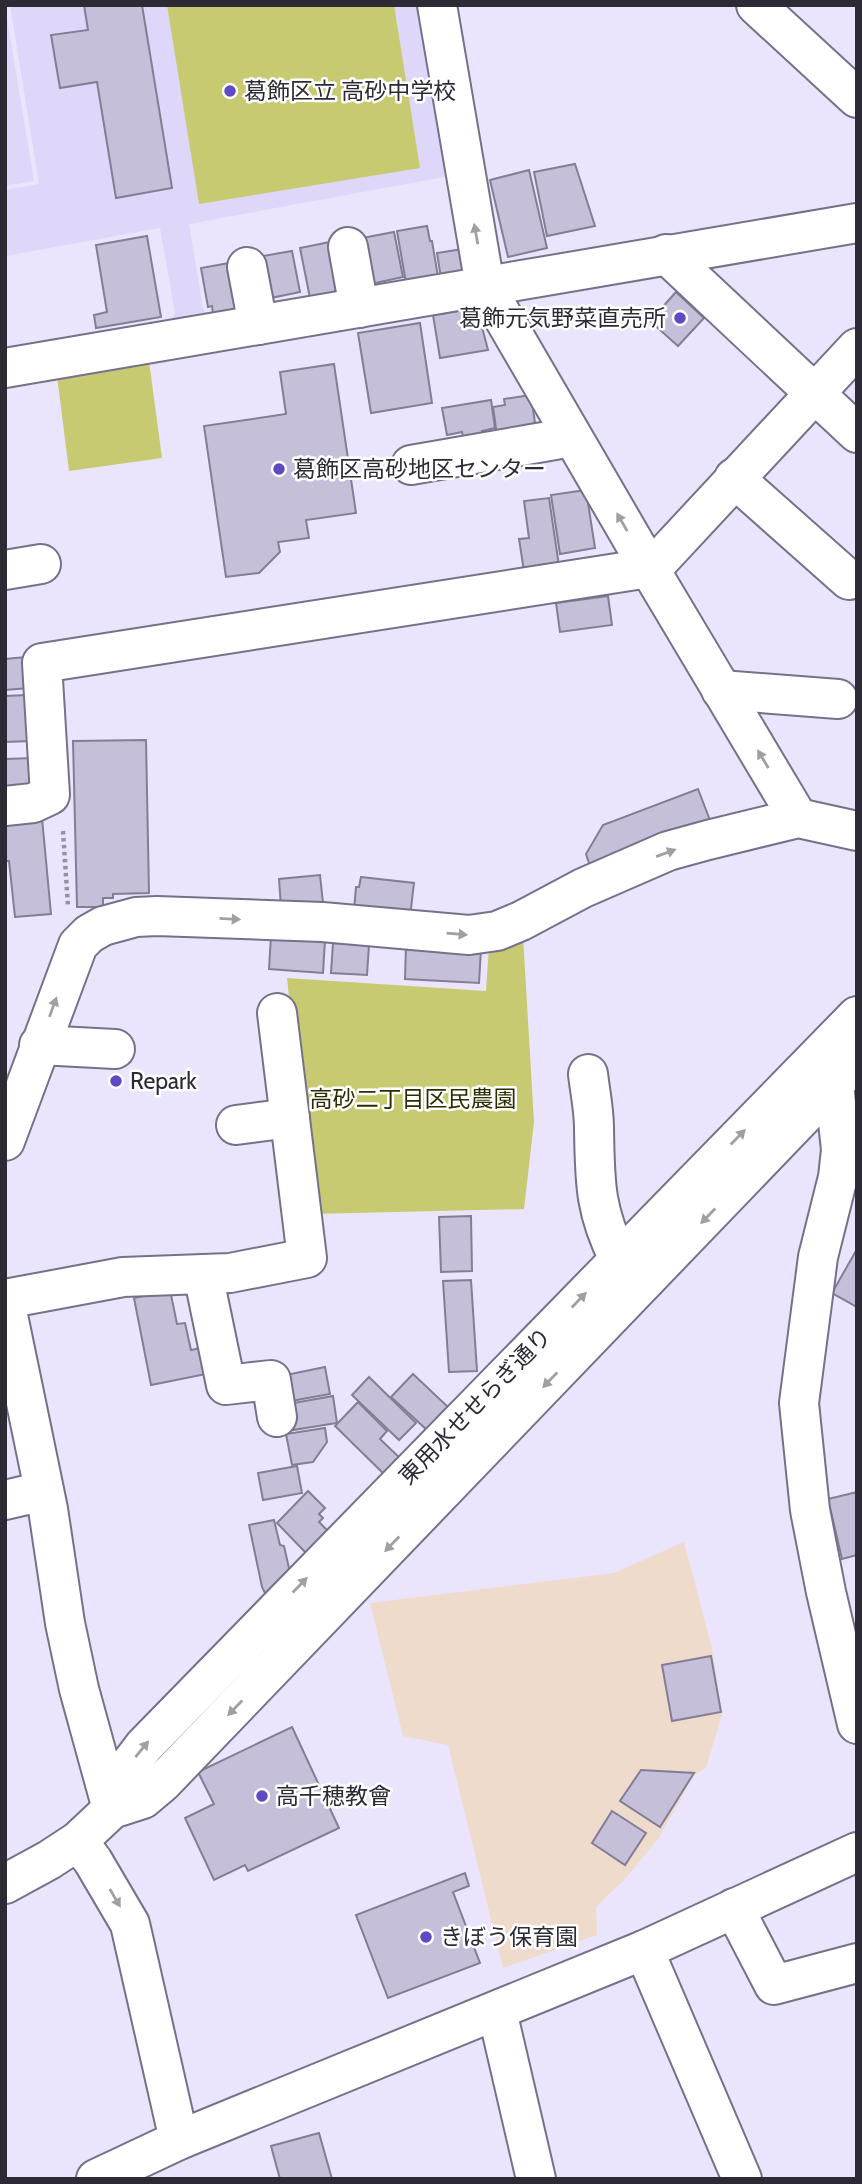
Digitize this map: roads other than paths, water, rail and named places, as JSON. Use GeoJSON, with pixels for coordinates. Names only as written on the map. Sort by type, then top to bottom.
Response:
{"type":"FeatureCollection","features":[{"type":"Feature","properties":{"kind":"street"},"geometry":{"type":"LineString","coordinates":[[437,5],[492,286],[572,437],[652,566],[721,690],[798,818]]}},
{"type":"Feature","properties":{"kind":"street"},"geometry":{"type":"LineString","coordinates":[[756,5],[857,98]]}},
{"type":"Feature","properties":{"kind":"street"},"geometry":{"type":"LineString","coordinates":[[5,368],[857,223]]}},
{"type":"Feature","properties":{"kind":"street"},"geometry":{"type":"LineString","coordinates":[[348,247],[359,308]]}},
{"type":"Feature","properties":{"kind":"street"},"geometry":{"type":"LineString","coordinates":[[666,254],[857,433]]}},
{"type":"Feature","properties":{"kind":"street"},"geometry":{"type":"LineString","coordinates":[[247,267],[258,325]]}},
{"type":"Feature","properties":{"kind":"street"},"geometry":{"type":"LineString","coordinates":[[5,806],[33,803],[50,795],[42,663],[652,566],[857,348]]}},
{"type":"Feature","properties":{"kind":"street"},"geometry":{"type":"LineString","coordinates":[[411,465],[572,437]]}},
{"type":"Feature","properties":{"kind":"street"},"geometry":{"type":"LineString","coordinates":[[734,478],[849,580]]}},
{"type":"Feature","properties":{"kind":"street"},"geometry":{"type":"LineString","coordinates":[[721,690],[838,699]]}},
{"type":"Feature","properties":{"kind":"street"},"geometry":{"type":"LineString","coordinates":[[5,1140],[12,1129],[39,1045],[78,945],[89,934],[119,920],[146,916],[322,922],[469,935],[497,931],[521,921],[583,888],[668,851],[798,818],[857,831]]}},
{"type":"Feature","properties":{"kind":"street"},"geometry":{"type":"LineString","coordinates":[[112,1809],[79,1689],[65,1623],[44,1491],[5,1300],[123,1277],[230,1273],[307,1258],[277,1013]]}},
{"type":"Feature","properties":{"kind":"street","name":"東用水せせらぎ通り"},"geometry":{"type":"LineString","coordinates":[[112,1809],[125,1771],[144,1746],[857,1016]]}},
{"type":"Feature","properties":{"kind":"street"},"geometry":{"type":"LineString","coordinates":[[39,1045],[115,1049]]}},
{"type":"Feature","properties":{"kind":"street"},"geometry":{"type":"LineString","coordinates":[[846,1072],[838,1177],[818,1257],[799,1403],[810,1510],[857,1724]]}},
{"type":"Feature","properties":{"kind":"street"},"geometry":{"type":"LineString","coordinates":[[5,1884],[78,1841],[112,1809],[143,1800],[162,1783],[846,1072]]}},
{"type":"Feature","properties":{"kind":"street"},"geometry":{"type":"LineString","coordinates":[[588,1074],[594,1125],[596,1195],[607,1236],[619,1259]]}},
{"type":"Feature","properties":{"kind":"street"},"geometry":{"type":"LineString","coordinates":[[236,1125],[290,1118]]}},
{"type":"Feature","properties":{"kind":"street"},"geometry":{"type":"LineString","coordinates":[[203,1274],[226,1385],[271,1380],[278,1418]]}},
{"type":"Feature","properties":{"kind":"street"},"geometry":{"type":"LineString","coordinates":[[5,1500],[44,1491]]}},
{"type":"Feature","properties":{"kind":"street"},"geometry":{"type":"LineString","coordinates":[[78,1841],[130,1924],[162,2158]]}},
{"type":"Feature","properties":{"kind":"street"},"geometry":{"type":"LineString","coordinates":[[96,2179],[162,2158],[497,2011],[644,1950],[857,1852]]}},
{"type":"Feature","properties":{"kind":"street"},"geometry":{"type":"LineString","coordinates":[[734,1908],[774,1985],[857,1964]]}},
{"type":"Feature","properties":{"kind":"street"},"geometry":{"type":"LineString","coordinates":[[644,1950],[742,2179]]}},
{"type":"Feature","properties":{"kind":"street"},"geometry":{"type":"LineString","coordinates":[[497,2011],[536,2179]]}},
{"type":"Feature","properties":{"kind":"place","name":"葛飾区立 高砂中学校"},"geometry":{"type":"Point","coordinates":[230,91]}},
{"type":"Feature","properties":{"kind":"place","name":"葛飾元気野菜直売所"},"geometry":{"type":"Point","coordinates":[680,318]}},
{"type":"Feature","properties":{"kind":"place","name":"葛飾区高砂地区センター"},"geometry":{"type":"Point","coordinates":[279,469]}},
{"type":"Feature","properties":{"kind":"place","name":"Repark"},"geometry":{"type":"Point","coordinates":[116,1081]}},
{"type":"Feature","properties":{"kind":"place","name":"高千穂教會"},"geometry":{"type":"Point","coordinates":[262,1796]}},
{"type":"Feature","properties":{"kind":"place","name":"きぼう保育園"},"geometry":{"type":"Point","coordinates":[426,1937]}},
{"type":"Feature","properties":{"kind":"park label","name":"高砂二丁目区民農園"},"geometry":{"type":"Point","coordinates":[413,1099]}}]}
